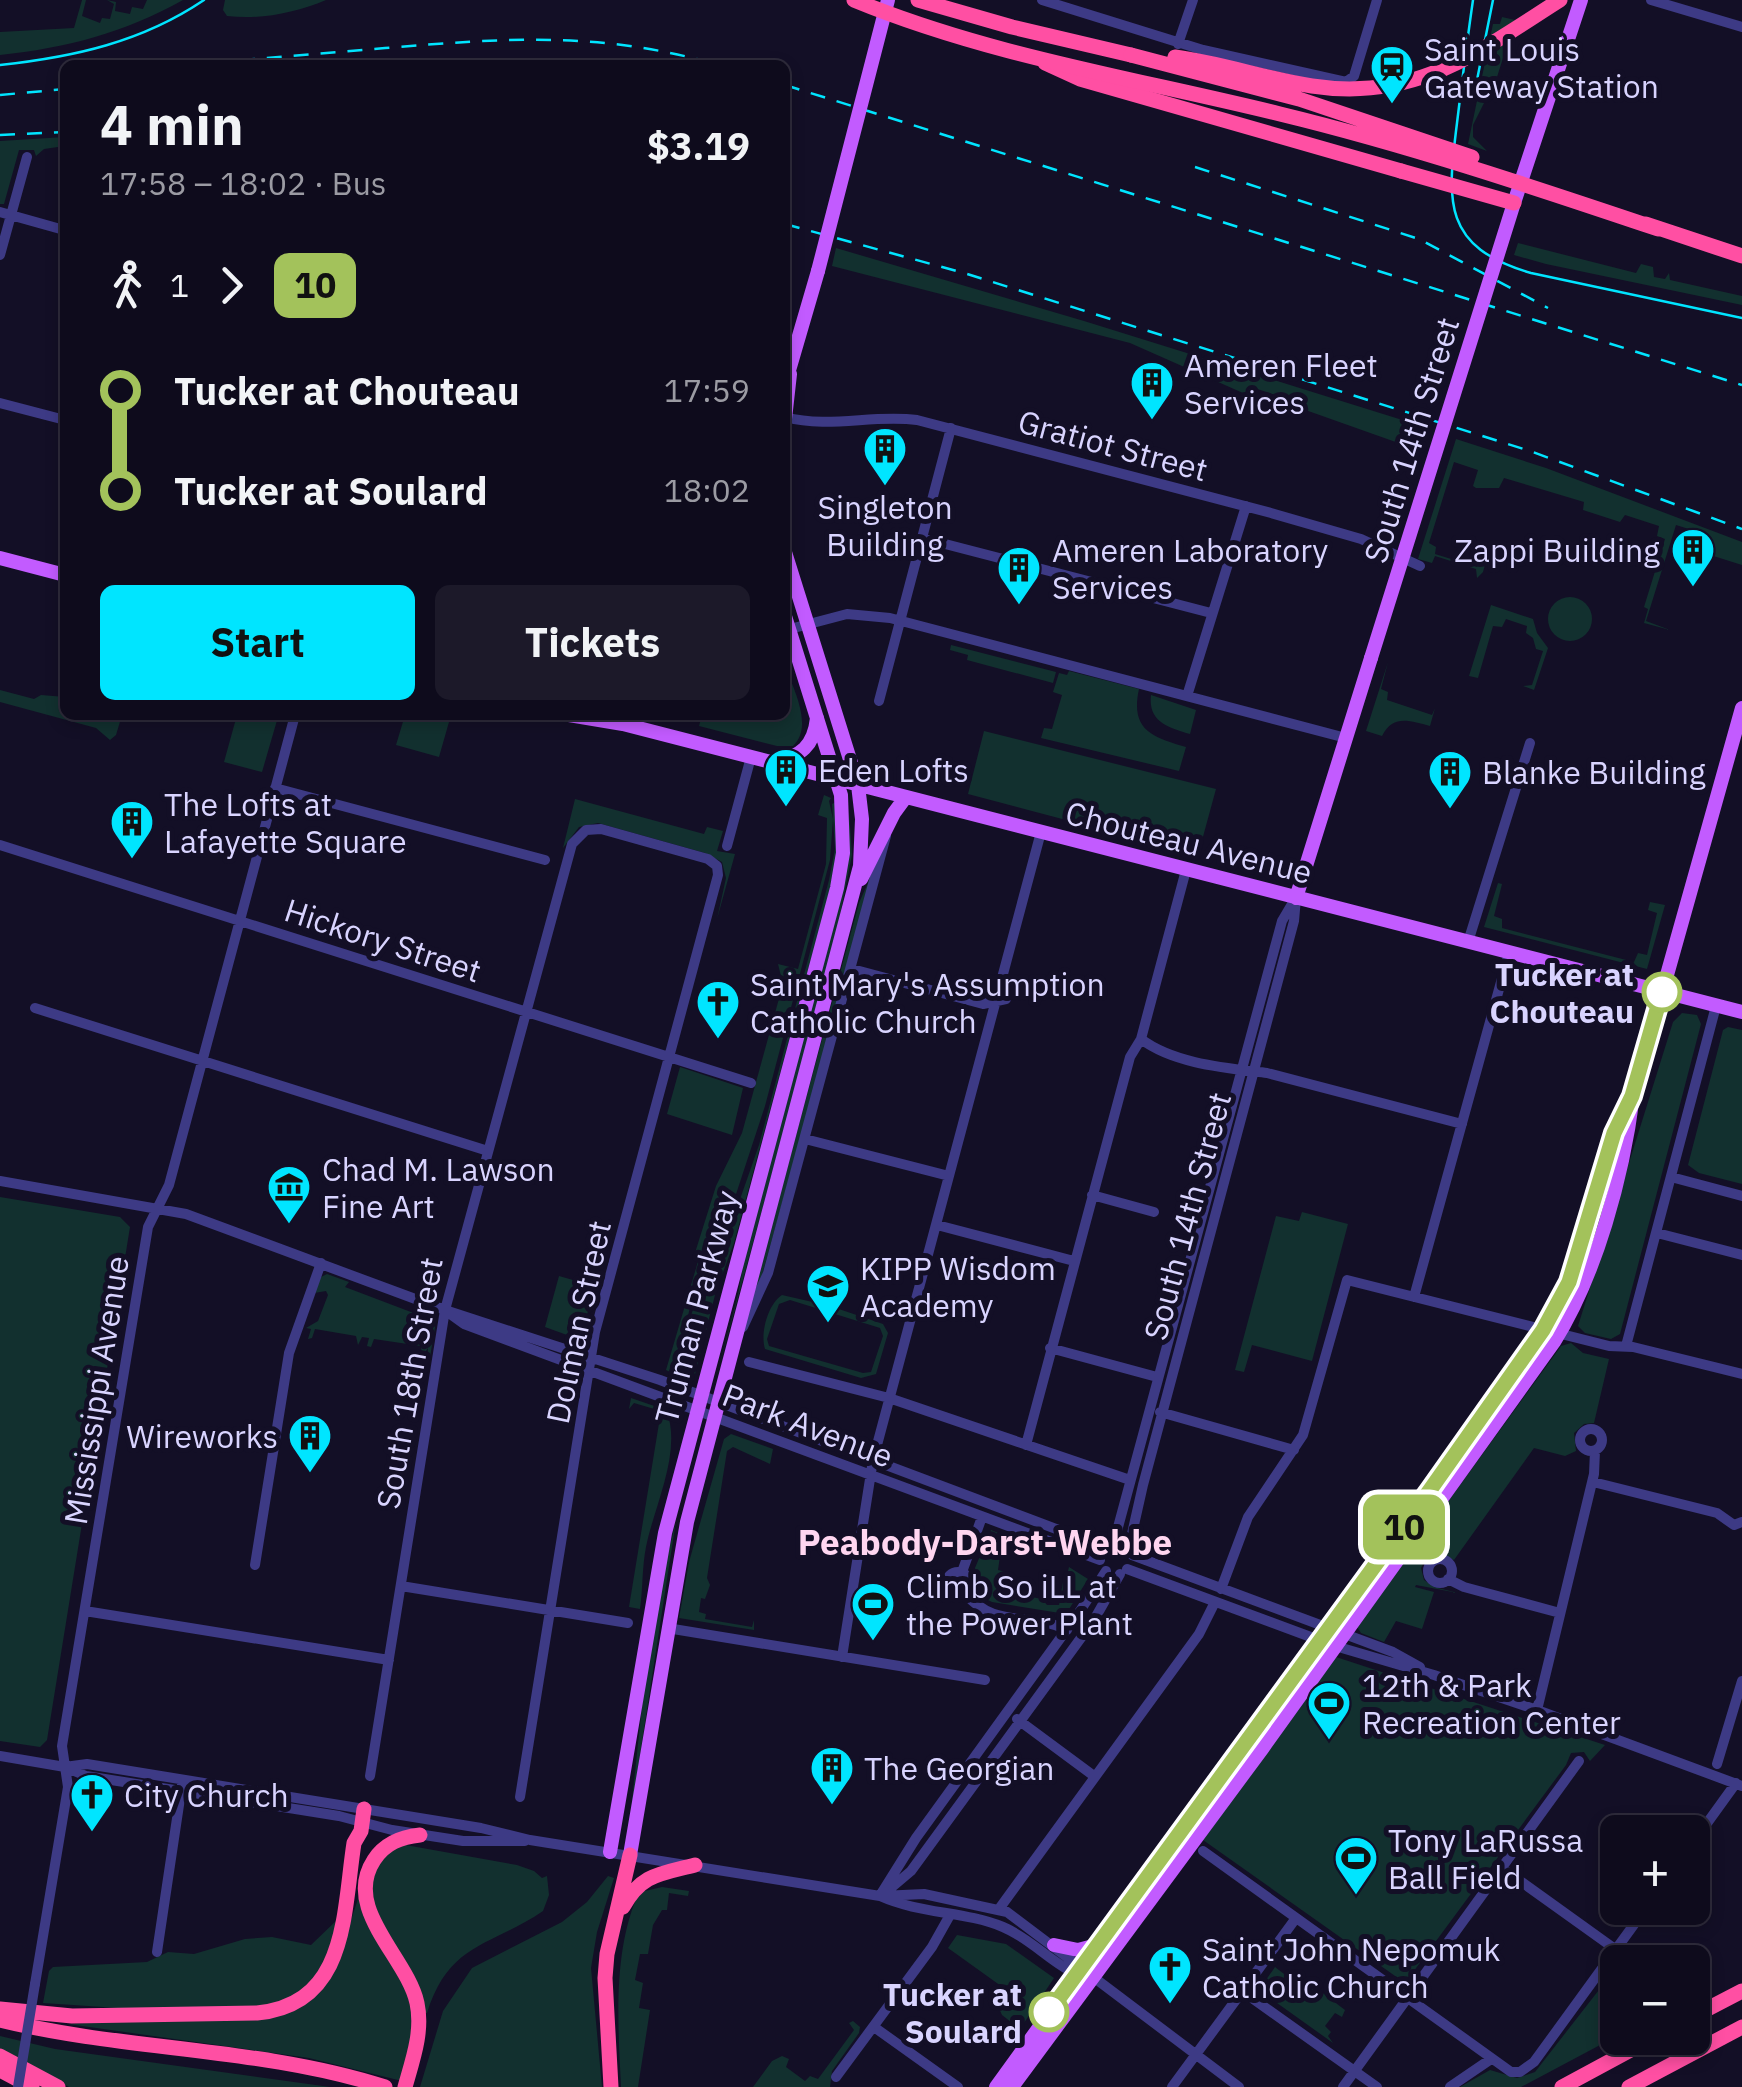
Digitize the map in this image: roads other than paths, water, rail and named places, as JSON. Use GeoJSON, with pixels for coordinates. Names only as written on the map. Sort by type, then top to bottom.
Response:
{"type":"FeatureCollection","features":[{"type":"Feature","properties":{"kind":"highway"},"geometry":{"type":"LineString","coordinates":[[854,0],[1037,58],[1364,136],[1742,256]]}},
{"type":"Feature","properties":{"kind":"highway"},"geometry":{"type":"LineString","coordinates":[[918,0],[1341,112],[1742,256]]}},
{"type":"Feature","properties":{"kind":"highway"},"geometry":{"type":"LineString","coordinates":[[1131,56],[1186,58],[1308,86],[1374,88],[1408,83],[1452,67],[1560,0]]}},
{"type":"Feature","properties":{"kind":"highway"},"geometry":{"type":"LineString","coordinates":[[1037,58],[1080,79],[1516,198]]}},
{"type":"Feature","properties":{"kind":"highway"},"geometry":{"type":"LineString","coordinates":[[0,2009],[82,2016],[257,2013],[286,2008],[310,1993],[330,1970],[344,1914],[354,1843],[363,1820]]}},
{"type":"Feature","properties":{"kind":"highway"},"geometry":{"type":"LineString","coordinates":[[406,2087],[419,2028],[416,1998],[370,1912],[366,1888],[370,1867],[382,1850],[399,1839],[420,1834]]}},
{"type":"Feature","properties":{"kind":"highway"},"geometry":{"type":"LineString","coordinates":[[611,2087],[605,1978],[630,1854]]}},
{"type":"Feature","properties":{"kind":"highway"},"geometry":{"type":"LineString","coordinates":[[614,1924],[640,1883],[695,1865]]}},
{"type":"Feature","properties":{"kind":"highway"},"geometry":{"type":"LineString","coordinates":[[1710,2008],[1742,1991]]}},
{"type":"Feature","properties":{"kind":"highway"},"geometry":{"type":"LineString","coordinates":[[0,2020],[102,2040],[282,2064],[380,2086]]}},
{"type":"Feature","properties":{"kind":"highway"},"geometry":{"type":"LineString","coordinates":[[1629,2087],[1742,2030]]}},
{"type":"Feature","properties":{"kind":"highway"},"geometry":{"type":"LineString","coordinates":[[1562,2087],[1621,2055]]}},
{"type":"Feature","properties":{"kind":"highway"},"geometry":{"type":"LineString","coordinates":[[0,2056],[58,2087]]}},
{"type":"Feature","properties":{"kind":"highway"},"geometry":{"type":"LineString","coordinates":[[0,2070],[32,2087]]}},
{"type":"Feature","properties":{"kind":"highway"},"geometry":{"type":"LineString","coordinates":[[0,2081],[9,2087]]}},
{"type":"Feature","properties":{"kind":"main road"},"geometry":{"type":"LineString","coordinates":[[790,369],[888,0]]}},
{"type":"Feature","properties":{"kind":"main road","name":"South 14th Street"},"geometry":{"type":"LineString","coordinates":[[1296,898],[1581,0]]}},
{"type":"Feature","properties":{"kind":"main road"},"geometry":{"type":"LineString","coordinates":[[0,558],[60,574]]}},
{"type":"Feature","properties":{"kind":"main road"},"geometry":{"type":"LineString","coordinates":[[790,567],[858,785]]}},
{"type":"Feature","properties":{"kind":"main road"},"geometry":{"type":"LineString","coordinates":[[790,632],[838,780]]}},
{"type":"Feature","properties":{"kind":"main road"},"geometry":{"type":"LineString","coordinates":[[1012,2087],[1339,1640],[1559,1334],[1579,1300],[1626,1142],[1632,1096],[1742,708]]}},
{"type":"Feature","properties":{"kind":"main road"},"geometry":{"type":"LineString","coordinates":[[772,763],[806,749],[818,718]]}},
{"type":"Feature","properties":{"kind":"main road","name":"Chouteau Avenue"},"geometry":{"type":"LineString","coordinates":[[599,720],[1742,1012]]}},
{"type":"Feature","properties":{"kind":"main road","name":"Chouteau Avenue"},"geometry":{"type":"LineString","coordinates":[[615,720],[623,724]]}},
{"type":"Feature","properties":{"kind":"main road","name":"Truman Parkway"},"geometry":{"type":"LineString","coordinates":[[610,1852],[664,1533],[837,888],[844,835],[838,780]]}},
{"type":"Feature","properties":{"kind":"main road","name":"Truman Parkway"},"geometry":{"type":"LineString","coordinates":[[630,1854],[682,1545],[857,883],[863,832],[858,785]]}},
{"type":"Feature","properties":{"kind":"main road"},"geometry":{"type":"LineString","coordinates":[[857,883],[905,798]]}},
{"type":"Feature","properties":{"kind":"main road"},"geometry":{"type":"LineString","coordinates":[[996,2087],[1543,1330],[1569,1282],[1614,1133],[1632,1096]]}},
{"type":"Feature","properties":{"kind":"main road"},"geometry":{"type":"LineString","coordinates":[[1054,1945],[1078,1950],[1098,1944]]}},
{"type":"Feature","properties":{"kind":"street"},"geometry":{"type":"LineString","coordinates":[[1042,0],[1178,44],[1346,82],[1354,76],[1377,0]]}},
{"type":"Feature","properties":{"kind":"street"},"geometry":{"type":"LineString","coordinates":[[1178,44],[1193,0]]}},
{"type":"Feature","properties":{"kind":"street"},"geometry":{"type":"LineString","coordinates":[[1651,0],[1742,27]]}},
{"type":"Feature","properties":{"kind":"street"},"geometry":{"type":"LineString","coordinates":[[0,255],[6,214],[27,157]]}},
{"type":"Feature","properties":{"kind":"street"},"geometry":{"type":"LineString","coordinates":[[6,214],[60,229]]}},
{"type":"Feature","properties":{"kind":"street"},"geometry":{"type":"LineString","coordinates":[[0,403],[60,419]]}},
{"type":"Feature","properties":{"kind":"street","name":"Gratiot Street"},"geometry":{"type":"LineString","coordinates":[[790,419],[830,424],[904,418],[950,428],[1361,539],[1420,566]]}},
{"type":"Feature","properties":{"kind":"street"},"geometry":{"type":"LineString","coordinates":[[879,701],[950,428]]}},
{"type":"Feature","properties":{"kind":"street"},"geometry":{"type":"LineString","coordinates":[[1187,696],[1246,506]]}},
{"type":"Feature","properties":{"kind":"street"},"geometry":{"type":"LineString","coordinates":[[922,538],[1211,613]]}},
{"type":"Feature","properties":{"kind":"street"},"geometry":{"type":"LineString","coordinates":[[790,623],[856,614],[900,621],[1346,738]]}},
{"type":"Feature","properties":{"kind":"street","name":"Mississippi Avenue"},"geometry":{"type":"LineString","coordinates":[[18,2087],[68,1787],[62,1746],[148,1227],[168,1185],[294,720]]}},
{"type":"Feature","properties":{"kind":"street"},"geometry":{"type":"LineString","coordinates":[[1468,942],[1530,744]]}},
{"type":"Feature","properties":{"kind":"street"},"geometry":{"type":"LineString","coordinates":[[727,846],[750,758]]}},
{"type":"Feature","properties":{"kind":"street"},"geometry":{"type":"LineString","coordinates":[[275,788],[545,860]]}},
{"type":"Feature","properties":{"kind":"street"},"geometry":{"type":"LineString","coordinates":[[735,1341],[768,1273],[882,860],[887,827]]}},
{"type":"Feature","properties":{"kind":"street","name":"Dolman Street"},"geometry":{"type":"LineString","coordinates":[[520,1797],[596,1325],[717,881],[716,866],[708,859],[601,829],[580,833]]}},
{"type":"Feature","properties":{"kind":"street"},"geometry":{"type":"LineString","coordinates":[[842,1656],[873,1460],[948,1176],[1002,1000],[1041,832]]}},
{"type":"Feature","properties":{"kind":"street","name":"South 18th Street"},"geometry":{"type":"LineString","coordinates":[[370,1776],[445,1310],[570,853],[580,833]]}},
{"type":"Feature","properties":{"kind":"street","name":"Hickory Street"},"geometry":{"type":"LineString","coordinates":[[0,846],[752,1083]]}},
{"type":"Feature","properties":{"kind":"street"},"geometry":{"type":"LineString","coordinates":[[1026,1445],[1130,1057],[1141,1039],[1186,870]]}},
{"type":"Feature","properties":{"kind":"street","name":"South 14th Street"},"geometry":{"type":"LineString","coordinates":[[1103,1566],[1130,1480],[1282,920],[1296,898]]}},
{"type":"Feature","properties":{"kind":"street","name":"South 14th Street"},"geometry":{"type":"LineString","coordinates":[[1124,1572],[1162,1413],[1294,921],[1296,898]]}},
{"type":"Feature","properties":{"kind":"street"},"geometry":{"type":"LineString","coordinates":[[1414,1297],[1509,952]]}},
{"type":"Feature","properties":{"kind":"street"},"geometry":{"type":"LineString","coordinates":[[852,969],[983,1004],[1002,1000]]}},
{"type":"Feature","properties":{"kind":"street"},"geometry":{"type":"LineString","coordinates":[[1626,1346],[1716,1006]]}},
{"type":"Feature","properties":{"kind":"street"},"geometry":{"type":"LineString","coordinates":[[35,1008],[488,1152]]}},
{"type":"Feature","properties":{"kind":"street"},"geometry":{"type":"LineString","coordinates":[[1141,1039],[1153,1048],[1462,1124]]}},
{"type":"Feature","properties":{"kind":"street"},"geometry":{"type":"LineString","coordinates":[[804,1139],[948,1176]]}},
{"type":"Feature","properties":{"kind":"street"},"geometry":{"type":"LineString","coordinates":[[1671,1178],[1742,1196]]}},
{"type":"Feature","properties":{"kind":"street","name":"Park Avenue"},"geometry":{"type":"LineString","coordinates":[[0,1181],[186,1214],[469,1316],[589,1364],[1130,1551]]}},
{"type":"Feature","properties":{"kind":"street"},"geometry":{"type":"LineString","coordinates":[[1092,1195],[1154,1212]]}},
{"type":"Feature","properties":{"kind":"street"},"geometry":{"type":"LineString","coordinates":[[936,1225],[1074,1261]]}},
{"type":"Feature","properties":{"kind":"street"},"geometry":{"type":"LineString","coordinates":[[1656,1234],[1742,1255]]}},
{"type":"Feature","properties":{"kind":"street"},"geometry":{"type":"LineString","coordinates":[[255,1565],[286,1365],[321,1264]]}},
{"type":"Feature","properties":{"kind":"street"},"geometry":{"type":"LineString","coordinates":[[1221,1588],[1248,1517],[1294,1450],[1310,1415],[1347,1280],[1616,1348],[1626,1346],[1742,1374]]}},
{"type":"Feature","properties":{"kind":"street"},"geometry":{"type":"LineString","coordinates":[[1050,1348],[1157,1377]]}},
{"type":"Feature","properties":{"kind":"street"},"geometry":{"type":"LineString","coordinates":[[749,1362],[889,1398],[1130,1480]]}},
{"type":"Feature","properties":{"kind":"street","name":"Park Avenue"},"geometry":{"type":"LineString","coordinates":[[716,1409],[870,1476],[1124,1572]]}},
{"type":"Feature","properties":{"kind":"street"},"geometry":{"type":"LineString","coordinates":[[1148,1409],[1294,1450]]}},
{"type":"Feature","properties":{"kind":"street"},"geometry":{"type":"LineString","coordinates":[[1536,1710],[1592,1482],[1595,1450]]}},
{"type":"Feature","properties":{"kind":"street"},"geometry":{"type":"LineString","coordinates":[[1592,1482],[1717,1513],[1738,1523]]}},
{"type":"Feature","properties":{"kind":"street"},"geometry":{"type":"LineString","coordinates":[[962,1572],[982,1516]]}},
{"type":"Feature","properties":{"kind":"street"},"geometry":{"type":"LineString","coordinates":[[1130,1551],[1324,1635]]}},
{"type":"Feature","properties":{"kind":"street"},"geometry":{"type":"LineString","coordinates":[[880,1896],[916,1838],[1066,1630],[1103,1566]]}},
{"type":"Feature","properties":{"kind":"street"},"geometry":{"type":"LineString","coordinates":[[962,1572],[949,1575],[946,1585],[955,1595],[965,1593]]}},
{"type":"Feature","properties":{"kind":"street"},"geometry":{"type":"LineString","coordinates":[[962,1572],[969,1580],[965,1593]]}},
{"type":"Feature","properties":{"kind":"street"},"geometry":{"type":"LineString","coordinates":[[880,1896],[911,1871],[1094,1620],[1124,1572],[1339,1640],[1739,1784],[1710,1821]]}},
{"type":"Feature","properties":{"kind":"street"},"geometry":{"type":"LineString","coordinates":[[1448,1579],[1560,1613]]}},
{"type":"Feature","properties":{"kind":"street"},"geometry":{"type":"LineString","coordinates":[[401,1586],[628,1623]]}},
{"type":"Feature","properties":{"kind":"street"},"geometry":{"type":"LineString","coordinates":[[965,1593],[988,1614],[1053,1624],[1066,1630]]}},
{"type":"Feature","properties":{"kind":"street"},"geometry":{"type":"LineString","coordinates":[[999,1909],[1199,1634],[1215,1602]]}},
{"type":"Feature","properties":{"kind":"street"},"geometry":{"type":"LineString","coordinates":[[85,1611],[389,1660]]}},
{"type":"Feature","properties":{"kind":"street"},"geometry":{"type":"LineString","coordinates":[[667,1628],[985,1680]]}},
{"type":"Feature","properties":{"kind":"street"},"geometry":{"type":"LineString","coordinates":[[1717,1764],[1742,1681]]}},
{"type":"Feature","properties":{"kind":"street"},"geometry":{"type":"LineString","coordinates":[[1008,1712],[1094,1776]]}},
{"type":"Feature","properties":{"kind":"street"},"geometry":{"type":"LineString","coordinates":[[0,1756],[65,1766],[87,1764],[420,1834],[478,1843],[530,1840]]}},
{"type":"Feature","properties":{"kind":"street"},"geometry":{"type":"LineString","coordinates":[[1343,2087],[1579,1761]]}},
{"type":"Feature","properties":{"kind":"street"},"geometry":{"type":"LineString","coordinates":[[157,1952],[182,1785]]}},
{"type":"Feature","properties":{"kind":"street"},"geometry":{"type":"LineString","coordinates":[[363,1820],[481,1828],[530,1840],[880,1896],[919,1910],[1008,1930],[1092,1979],[1238,2087]]}},
{"type":"Feature","properties":{"kind":"street"},"geometry":{"type":"LineString","coordinates":[[1204,1851],[1491,2059],[1516,2073],[1534,2062],[1600,1971]]}},
{"type":"Feature","properties":{"kind":"street"},"geometry":{"type":"LineString","coordinates":[[1502,1868],[1610,1945]]}},
{"type":"Feature","properties":{"kind":"street"},"geometry":{"type":"LineString","coordinates":[[880,1896],[924,1894],[999,1909],[1054,1945],[1078,1971]]}},
{"type":"Feature","properties":{"kind":"street"},"geometry":{"type":"LineString","coordinates":[[836,2078],[950,1915]]}},
{"type":"Feature","properties":{"kind":"street"},"geometry":{"type":"LineString","coordinates":[[1172,2087],[1296,1918]]}},
{"type":"Feature","properties":{"kind":"street"},"geometry":{"type":"LineString","coordinates":[[1242,1991],[1377,2087]]}},
{"type":"Feature","properties":{"kind":"street"},"geometry":{"type":"LineString","coordinates":[[874,2027],[958,2087]]}},
{"type":"Feature","properties":{"kind":"street"},"geometry":{"type":"LineString","coordinates":[[1450,2087],[1491,2059]]}},
{"type":"Feature","properties":{"kind":"tram line"},"geometry":{"type":"LineString","coordinates":[[0,65],[54,57],[132,37],[204,0]]}},
{"type":"Feature","properties":{"kind":"tram line"},"geometry":{"type":"LineString","coordinates":[[1473,0],[1452,176],[1457,218],[1466,235],[1480,250],[1531,273],[1742,318]]}},
{"type":"Feature","properties":{"kind":"tram line"},"geometry":{"type":"LineString","coordinates":[[1473,100],[1493,0]]}},
{"type":"Feature","properties":{"kind":"railway"},"geometry":{"type":"LineString","coordinates":[[244,60],[513,40],[593,42],[699,60]]}},
{"type":"Feature","properties":{"kind":"railway"},"geometry":{"type":"LineString","coordinates":[[790,87],[1742,385]]}},
{"type":"Feature","properties":{"kind":"railway"},"geometry":{"type":"LineString","coordinates":[[0,95],[60,89]]}},
{"type":"Feature","properties":{"kind":"railway"},"geometry":{"type":"LineString","coordinates":[[0,135],[60,132]]}},
{"type":"Feature","properties":{"kind":"railway"},"geometry":{"type":"LineString","coordinates":[[1195,167],[1419,239],[1548,308]]}},
{"type":"Feature","properties":{"kind":"railway"},"geometry":{"type":"LineString","coordinates":[[790,225],[964,273],[1530,451],[1742,529]]}},
{"type":"Feature","properties":{"kind":"place","name":"Saint Louis Gateway Station"},"geometry":{"type":"Point","coordinates":[1392,105]}},
{"type":"Feature","properties":{"kind":"place","name":"Ameren Fleet Services"},"geometry":{"type":"Point","coordinates":[1152,421]}},
{"type":"Feature","properties":{"kind":"place","name":"Singleton Building"},"geometry":{"type":"Point","coordinates":[885,487]}},
{"type":"Feature","properties":{"kind":"place","name":"Zappi Building"},"geometry":{"type":"Point","coordinates":[1693,588]}},
{"type":"Feature","properties":{"kind":"place","name":"Ameren Laboratory Services"},"geometry":{"type":"Point","coordinates":[1019,606]}},
{"type":"Feature","properties":{"kind":"place","name":"Eden Lofts"},"geometry":{"type":"Point","coordinates":[786,808]}},
{"type":"Feature","properties":{"kind":"place","name":"Blanke Building"},"geometry":{"type":"Point","coordinates":[1450,810]}},
{"type":"Feature","properties":{"kind":"place","name":"The Lofts at Lafayette Square"},"geometry":{"type":"Point","coordinates":[132,860]}},
{"type":"Feature","properties":{"kind":"place","name":"Tucker at Chouteau"},"geometry":{"type":"Point","coordinates":[1662,992]}},
{"type":"Feature","properties":{"kind":"place","name":"Saint Mary's Assumption Catholic Church"},"geometry":{"type":"Point","coordinates":[718,1040]}},
{"type":"Feature","properties":{"kind":"place","name":"Chad M. Lawson Fine Art"},"geometry":{"type":"Point","coordinates":[289,1225]}},
{"type":"Feature","properties":{"kind":"place","name":"KIPP Wisdom Academy"},"geometry":{"type":"Point","coordinates":[828,1324]}},
{"type":"Feature","properties":{"kind":"place","name":"Wireworks"},"geometry":{"type":"Point","coordinates":[310,1474]}},
{"type":"Feature","properties":{"kind":"place","name":"Climb So iLL at the Power Plant"},"geometry":{"type":"Point","coordinates":[873,1642]}},
{"type":"Feature","properties":{"kind":"place","name":"12th & Park Recreation Center"},"geometry":{"type":"Point","coordinates":[1329,1741]}},
{"type":"Feature","properties":{"kind":"place","name":"The Georgian"},"geometry":{"type":"Point","coordinates":[832,1806]}},
{"type":"Feature","properties":{"kind":"place","name":"City Church"},"geometry":{"type":"Point","coordinates":[92,1833]}},
{"type":"Feature","properties":{"kind":"place","name":"Tony LaRussa Ball Field"},"geometry":{"type":"Point","coordinates":[1356,1896]}},
{"type":"Feature","properties":{"kind":"place","name":"Saint John Nepomuk Catholic Church"},"geometry":{"type":"Point","coordinates":[1170,2005]}},
{"type":"Feature","properties":{"kind":"place","name":"Tucker at Soulard"},"geometry":{"type":"Point","coordinates":[1049,2012]}},
{"type":"Feature","properties":{"kind":"district","name":"Peabody-Darst-Webbe"},"geometry":{"type":"Point","coordinates":[985,1542]}}]}
